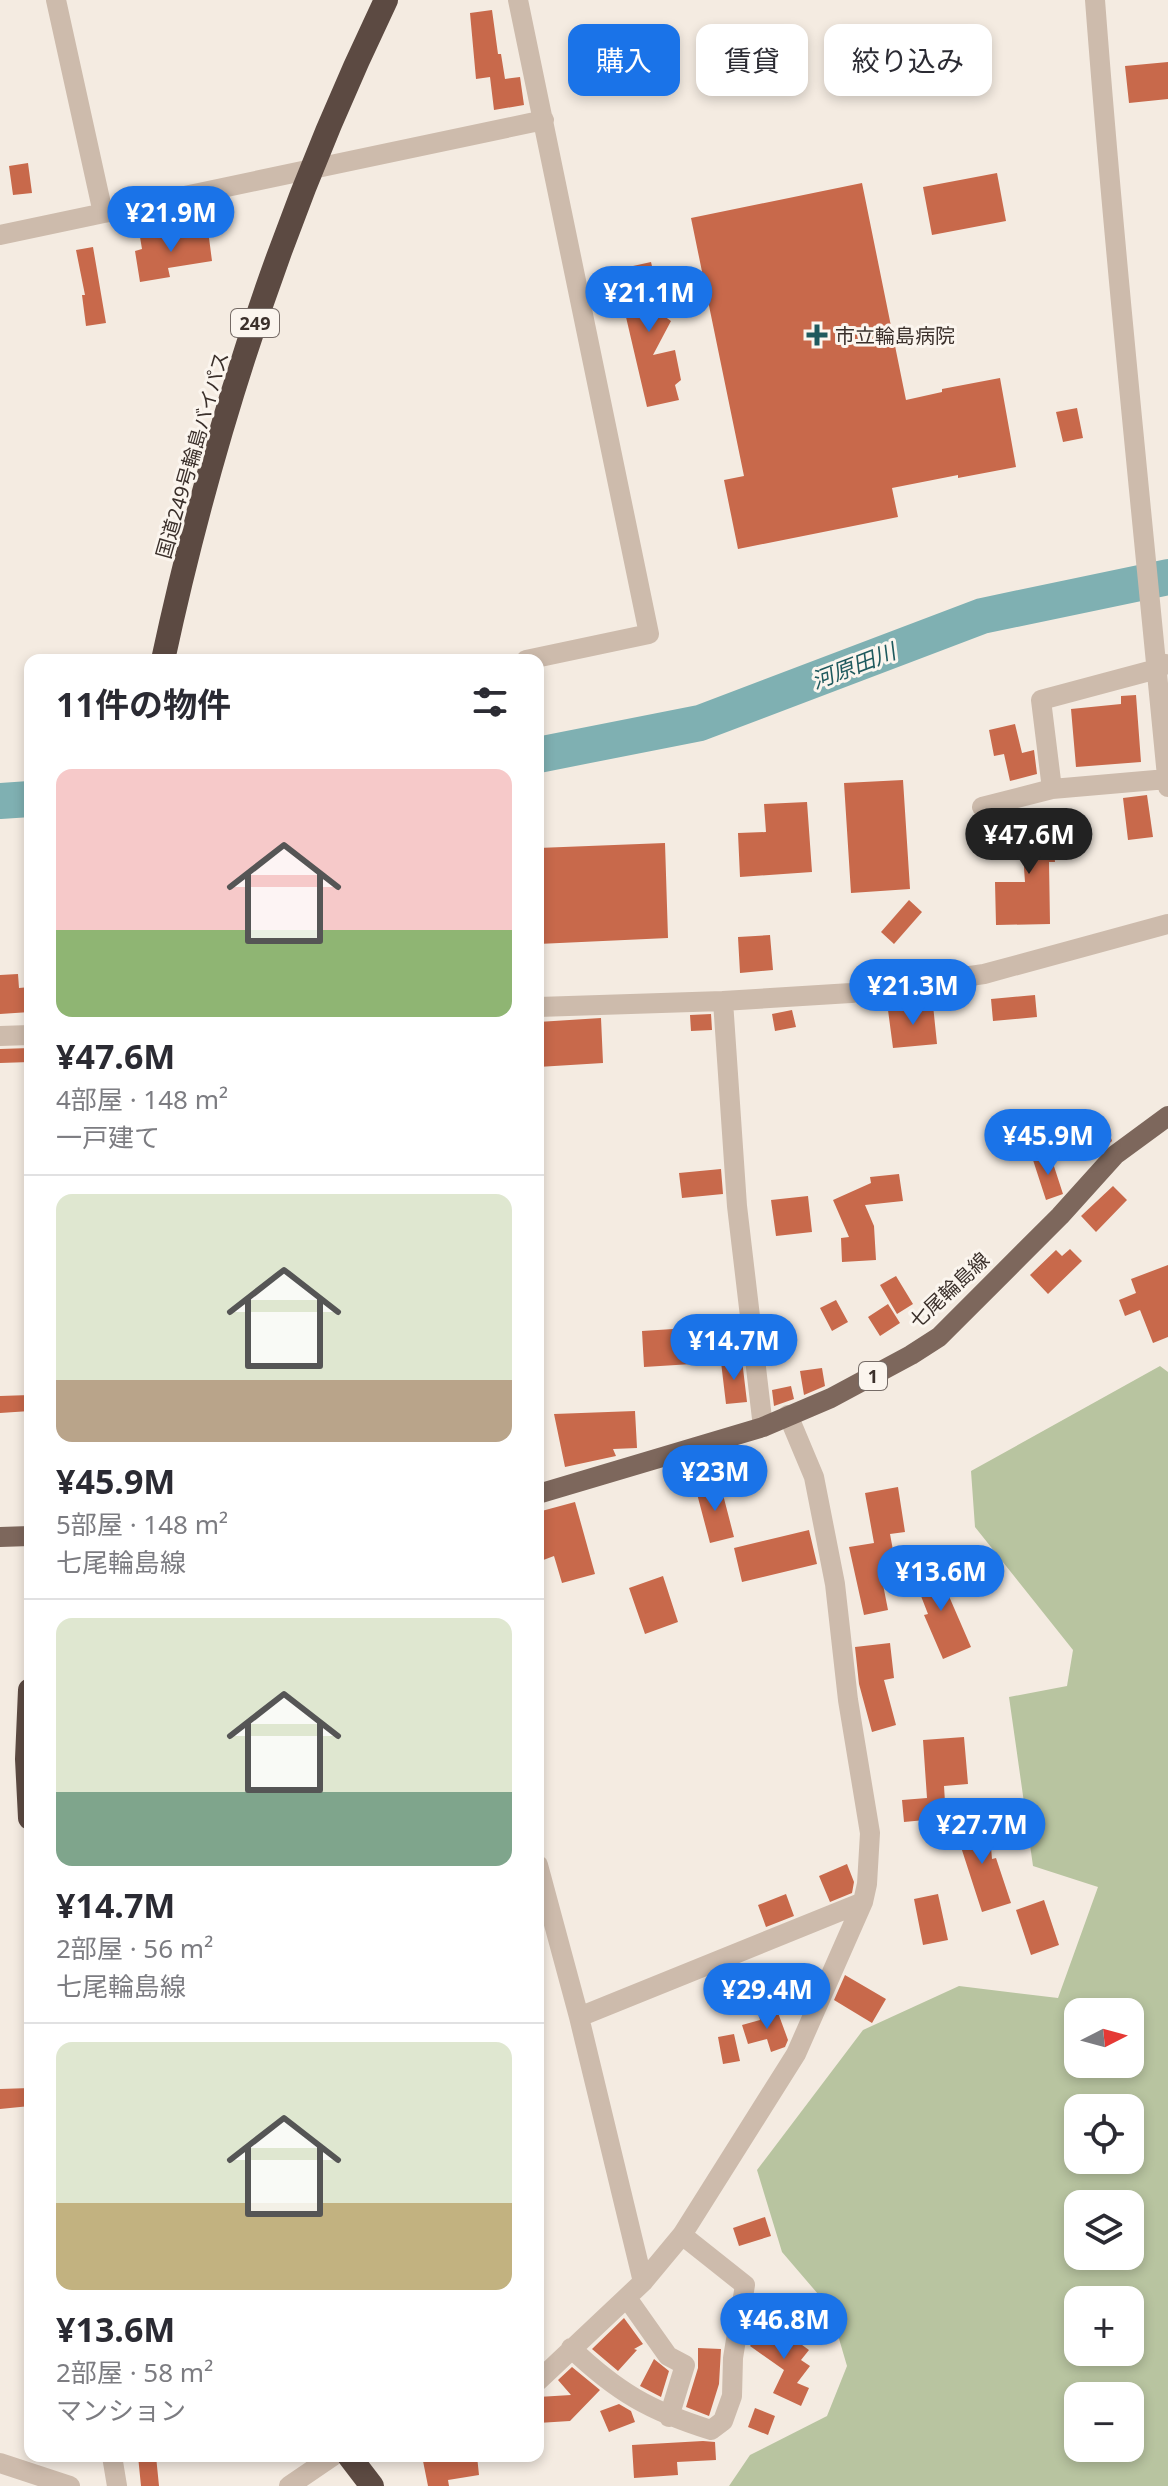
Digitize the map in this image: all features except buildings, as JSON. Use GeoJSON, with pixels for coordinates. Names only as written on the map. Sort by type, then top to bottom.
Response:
{"type":"FeatureCollection","features":[{"type":"Feature","properties":{"kind":"highway","name":"国道249号輪島バイパス"},"geometry":{"type":"LineString","coordinates":[[164,654],[219,433],[264,296],[311,169],[386,0]]}},
{"type":"Feature","properties":{"kind":"highway"},"geometry":{"type":"LineString","coordinates":[[354,2462],[372,2486]]}},
{"type":"Feature","properties":{"kind":"main road","name":"七尾輪島線"},"geometry":{"type":"LineString","coordinates":[[544,1492],[763,1427],[857,1385],[939,1337],[1060,1216],[1115,1155],[1168,1116]]}},
{"type":"Feature","properties":{"kind":"main road"},"geometry":{"type":"LineString","coordinates":[[0,1537],[24,1536]]}},
{"type":"Feature","properties":{"kind":"street"},"geometry":{"type":"LineString","coordinates":[[56,0],[103,213]]}},
{"type":"Feature","properties":{"kind":"street"},"geometry":{"type":"LineString","coordinates":[[518,0],[649,634],[544,656]]}},
{"type":"Feature","properties":{"kind":"street"},"geometry":{"type":"LineString","coordinates":[[1095,0],[1127,382],[1154,632],[1162,666],[1168,787]]}},
{"type":"Feature","properties":{"kind":"street"},"geometry":{"type":"LineString","coordinates":[[0,235],[544,120]]}},
{"type":"Feature","properties":{"kind":"street"},"geometry":{"type":"LineString","coordinates":[[1052,789],[1041,700],[1162,666]]}},
{"type":"Feature","properties":{"kind":"street"},"geometry":{"type":"LineString","coordinates":[[982,807],[1052,789],[1167,779]]}},
{"type":"Feature","properties":{"kind":"street"},"geometry":{"type":"LineString","coordinates":[[544,1007],[851,993],[984,974],[1168,924]]}},
{"type":"Feature","properties":{"kind":"street"},"geometry":{"type":"LineString","coordinates":[[723,1001],[737,1206],[763,1427]]}},
{"type":"Feature","properties":{"kind":"street"},"geometry":{"type":"LineString","coordinates":[[0,1036],[24,1035]]}},
{"type":"Feature","properties":{"kind":"street"},"geometry":{"type":"LineString","coordinates":[[544,2375],[643,2282],[682,2235],[796,2054],[863,1902],[870,1833],[848,1700],[835,1584],[814,1477],[788,1415]]}},
{"type":"Feature","properties":{"kind":"street"},"geometry":{"type":"LineString","coordinates":[[544,1887],[643,2282]]}},
{"type":"Feature","properties":{"kind":"street"},"geometry":{"type":"LineString","coordinates":[[579,2017],[863,1902]]}},
{"type":"Feature","properties":{"kind":"street"},"geometry":{"type":"LineString","coordinates":[[571,2348],[619,2390],[669,2417],[711,2430],[723,2421],[732,2396],[733,2358],[745,2285],[682,2235]]}},
{"type":"Feature","properties":{"kind":"street"},"geometry":{"type":"LineString","coordinates":[[627,2298],[668,2356],[685,2365],[669,2417]]}},
{"type":"Feature","properties":{"kind":"street"},"geometry":{"type":"LineString","coordinates":[[113,2462],[117,2486]]}},
{"type":"Feature","properties":{"kind":"street"},"geometry":{"type":"LineString","coordinates":[[289,2486],[324,2462]]}},
{"type":"Feature","properties":{"kind":"street"},"geometry":{"type":"LineString","coordinates":[[0,2463],[70,2486]]}},
{"type":"Feature","properties":{"kind":"green space"},"geometry":{"type":"Polygon","coordinates":[[[1160,1366],[1168,1372],[1168,2486],[729,2486],[750,2455],[827,2416],[847,2366],[830,2308],[782,2252],[757,2170],[863,2030],[959,1986],[1058,1998],[1098,1887],[1033,1866],[1009,1697],[1067,1686],[1073,1650],[975,1527],[971,1471],[1160,1366]]]}},
{"type":"Feature","properties":{"kind":"waterway","name":"河原田川"},"geometry":{"type":"LineString","coordinates":[[544,754],[700,723],[982,616],[1168,577]]}},
{"type":"Feature","properties":{"kind":"waterway","name":"河原田川"},"geometry":{"type":"LineString","coordinates":[[0,801],[24,799]]}},
{"type":"Feature","properties":{"kind":"place","name":"市立輪島病院"},"geometry":{"type":"Point","coordinates":[817,335]}}]}
